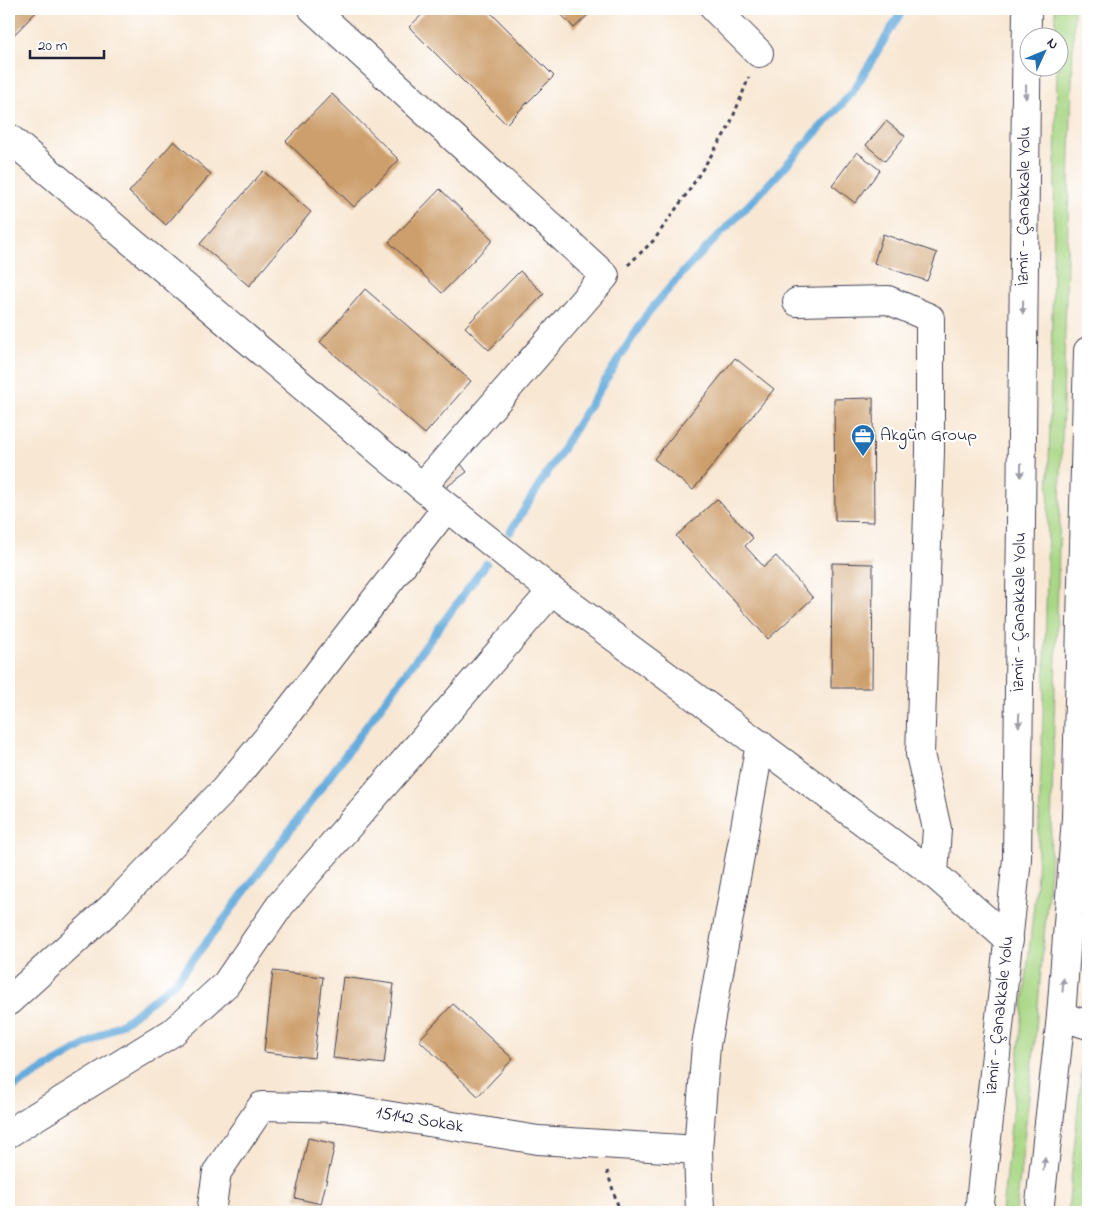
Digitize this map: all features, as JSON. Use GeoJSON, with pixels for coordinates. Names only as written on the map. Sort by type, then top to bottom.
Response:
{"type":"FeatureCollection","features":[{"type":"Feature","properties":{"kind":"main road"},"geometry":{"type":"LineString","coordinates":[[313,9],[606,276],[422,487]]}},
{"type":"Feature","properties":{"kind":"main road"},"geometry":{"type":"LineString","coordinates":[[715,9],[759,53]]}},
{"type":"Feature","properties":{"kind":"main road","name":"İzmir - Çanakkale Yolu"},"geometry":{"type":"LineString","coordinates":[[979,1212],[1017,859],[1027,9]]}},
{"type":"Feature","properties":{"kind":"main road"},"geometry":{"type":"LineString","coordinates":[[9,138],[422,487],[552,592],[934,874],[1009,940]]}},
{"type":"Feature","properties":{"kind":"main road"},"geometry":{"type":"LineString","coordinates":[[797,302],[888,300],[930,318],[930,452],[920,754],[937,829],[934,874]]}},
{"type":"Feature","properties":{"kind":"main road"},"geometry":{"type":"LineString","coordinates":[[1039,1212],[1061,1016],[1076,818],[1084,673],[1088,351]]}},
{"type":"Feature","properties":{"kind":"main road"},"geometry":{"type":"LineString","coordinates":[[9,1001],[112,907],[224,790],[275,729],[447,507]]}},
{"type":"Feature","properties":{"kind":"main road"},"geometry":{"type":"LineString","coordinates":[[9,1133],[173,1032],[226,984],[281,904],[552,592]]}},
{"type":"Feature","properties":{"kind":"main road"},"geometry":{"type":"LineString","coordinates":[[700,1212],[698,1150],[706,1045],[760,744]]}},
{"type":"Feature","properties":{"kind":"main road"},"geometry":{"type":"LineString","coordinates":[[1061,1016],[1088,1025]]}},
{"type":"Feature","properties":{"kind":"main road","name":"15142 Sokak"},"geometry":{"type":"LineString","coordinates":[[211,1212],[216,1172],[262,1106],[342,1108],[538,1140],[698,1150]]}},
{"type":"Feature","properties":{"kind":"path"},"geometry":{"type":"LineString","coordinates":[[606,276],[629,264],[654,240],[690,189],[728,127],[759,53]]}},
{"type":"Feature","properties":{"kind":"path"},"geometry":{"type":"LineString","coordinates":[[599,1144],[620,1212]]}},
{"type":"Feature","properties":{"kind":"green space"},"geometry":{"type":"Polygon","coordinates":[[[1055,9],[1074,9],[1050,868],[1034,1051],[1016,1212],[1002,1212],[1037,875],[1045,664],[1057,78],[1070,78],[1070,28],[1056,28],[1055,9]]]}},
{"type":"Feature","properties":{"kind":"green space"},"geometry":{"type":"Polygon","coordinates":[[[1083,1056],[1088,1058],[1088,1212],[1068,1212],[1083,1056]]]}},
{"type":"Feature","properties":{"kind":"building"},"geometry":{"type":"Polygon","coordinates":[[[9,9],[39,9],[9,40],[9,9]]]}},
{"type":"Feature","properties":{"kind":"building"},"geometry":{"type":"Polygon","coordinates":[[[428,9],[487,9],[554,76],[506,124],[409,27],[428,9]]]}},
{"type":"Feature","properties":{"kind":"building"},"geometry":{"type":"Polygon","coordinates":[[[556,9],[594,9],[574,28],[556,9]]]}},
{"type":"Feature","properties":{"kind":"building"},"geometry":{"type":"Polygon","coordinates":[[[332,94],[399,160],[354,207],[286,141],[332,94]]]}},
{"type":"Feature","properties":{"kind":"building"},"geometry":{"type":"Polygon","coordinates":[[[886,121],[905,136],[885,161],[866,145],[886,121]]]}},
{"type":"Feature","properties":{"kind":"building"},"geometry":{"type":"Polygon","coordinates":[[[174,141],[211,174],[166,225],[129,192],[174,141]]]}},
{"type":"Feature","properties":{"kind":"building"},"geometry":{"type":"Polygon","coordinates":[[[857,152],[880,170],[855,203],[832,185],[857,152]]]}},
{"type":"Feature","properties":{"kind":"building"},"geometry":{"type":"Polygon","coordinates":[[[263,171],[311,212],[249,286],[200,244],[263,171]]]}},
{"type":"Feature","properties":{"kind":"building"},"geometry":{"type":"Polygon","coordinates":[[[440,189],[493,240],[442,293],[389,242],[440,189]]]}},
{"type":"Feature","properties":{"kind":"building"},"geometry":{"type":"Polygon","coordinates":[[[883,234],[937,253],[927,281],[874,263],[883,234]]]}},
{"type":"Feature","properties":{"kind":"building"},"geometry":{"type":"Polygon","coordinates":[[[520,271],[544,294],[489,350],[465,327],[520,271]]]}},
{"type":"Feature","properties":{"kind":"building"},"geometry":{"type":"Polygon","coordinates":[[[365,289],[471,381],[425,434],[320,342],[365,289]]]}},
{"type":"Feature","properties":{"kind":"building"},"geometry":{"type":"Polygon","coordinates":[[[735,358],[774,389],[693,490],[654,459],[735,358]]]}},
{"type":"Feature","properties":{"kind":"building"},"geometry":{"type":"Polygon","coordinates":[[[873,398],[874,522],[835,521],[834,399],[873,398]]]}},
{"type":"Feature","properties":{"kind":"building"},"geometry":{"type":"Polygon","coordinates":[[[458,460],[467,472],[445,488],[437,474],[458,460]]]}},
{"type":"Feature","properties":{"kind":"building"},"geometry":{"type":"Polygon","coordinates":[[[717,499],[753,538],[745,546],[764,567],[776,556],[813,598],[768,639],[676,536],[717,499]]]}},
{"type":"Feature","properties":{"kind":"building"},"geometry":{"type":"Polygon","coordinates":[[[832,563],[873,564],[872,688],[831,688],[832,563]]]}},
{"type":"Feature","properties":{"kind":"building"},"geometry":{"type":"Polygon","coordinates":[[[273,971],[323,977],[314,1058],[264,1052],[273,971]]]}},
{"type":"Feature","properties":{"kind":"building"},"geometry":{"type":"Polygon","coordinates":[[[343,977],[394,984],[384,1064],[333,1058],[343,977]]]}},
{"type":"Feature","properties":{"kind":"building"},"geometry":{"type":"Polygon","coordinates":[[[453,1004],[513,1059],[478,1096],[419,1040],[453,1004]]]}},
{"type":"Feature","properties":{"kind":"building"},"geometry":{"type":"Polygon","coordinates":[[[308,1138],[335,1144],[321,1204],[295,1198],[308,1138]]]}},
{"type":"Feature","properties":{"kind":"waterway"},"geometry":{"type":"LineString","coordinates":[[510,532],[647,314],[684,271],[767,186],[852,93],[903,9]]}},
{"type":"Feature","properties":{"kind":"waterway"},"geometry":{"type":"LineString","coordinates":[[9,1090],[129,1019],[176,981],[225,918],[486,564]]}},
{"type":"Feature","properties":{"kind":"place","name":"Akgün Group"},"geometry":{"type":"Point","coordinates":[863,457]}}]}
